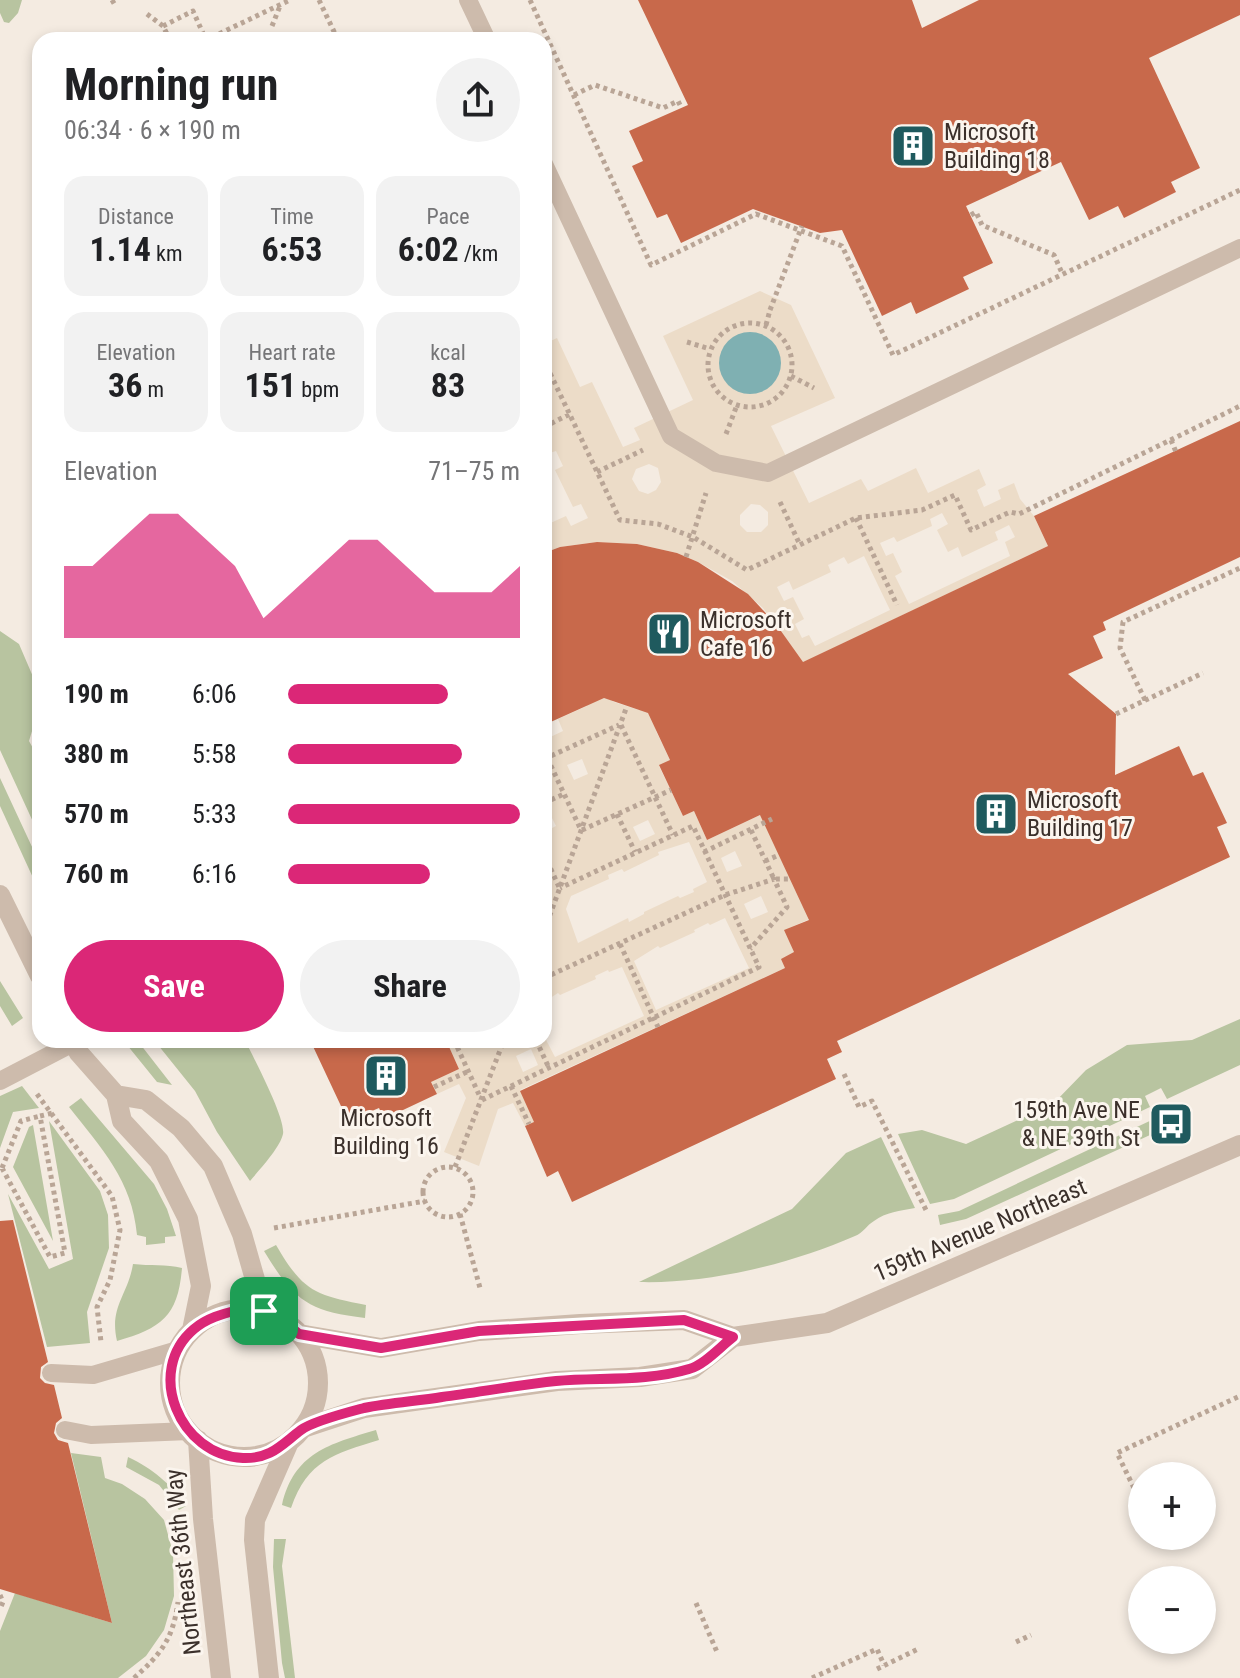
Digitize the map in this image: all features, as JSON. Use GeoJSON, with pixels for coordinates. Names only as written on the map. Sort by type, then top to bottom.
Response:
{"type":"FeatureCollection","features":[{"type":"Feature","properties":{"kind":"street"},"geometry":{"type":"LineString","coordinates":[[0,895],[32,960]]}},
{"type":"Feature","properties":{"kind":"street"},"geometry":{"type":"LineString","coordinates":[[76,1048],[116,1095],[122,1121],[159,1161],[188,1219],[201,1286],[192,1330]]}},
{"type":"Feature","properties":{"kind":"street"},"geometry":{"type":"LineString","coordinates":[[116,1095],[146,1100],[181,1128],[213,1166],[242,1234],[264,1311]]}},
{"type":"Feature","properties":{"kind":"street","name":"159th Avenue Northeast"},"geometry":{"type":"LineString","coordinates":[[299,1334],[381,1348],[479,1331],[684,1320],[733,1337],[827,1323],[1186,1171],[1240,1145]]}},
{"type":"Feature","properties":{"kind":"street"},"geometry":{"type":"LineString","coordinates":[[269,1678],[255,1520],[316,1400],[318,1375],[312,1351],[299,1334],[264,1311],[238,1310],[214,1316],[192,1330],[178,1350],[171,1374],[172,1399],[181,1422],[193,1436],[219,1454],[244,1458],[269,1454],[296,1435]]}},
{"type":"Feature","properties":{"kind":"street","name":"159th Avenue Northeast"},"geometry":{"type":"LineString","coordinates":[[296,1435],[364,1408],[557,1381],[640,1377],[692,1369],[733,1337]]}},
{"type":"Feature","properties":{"kind":"street","name":"Northeast 36th Way"},"geometry":{"type":"LineString","coordinates":[[193,1436],[221,1678]]}},
{"type":"Feature","properties":{"kind":"lane"},"geometry":{"type":"LineString","coordinates":[[468,0],[483,32]]}},
{"type":"Feature","properties":{"kind":"lane"},"geometry":{"type":"LineString","coordinates":[[552,181],[671,436],[716,463],[768,473],[1240,248]]}},
{"type":"Feature","properties":{"kind":"lane"},"geometry":{"type":"LineString","coordinates":[[0,1081],[63,1048]]}},
{"type":"Feature","properties":{"kind":"lane"},"geometry":{"type":"LineString","coordinates":[[51,1373],[93,1375],[178,1350]]}},
{"type":"Feature","properties":{"kind":"lane"},"geometry":{"type":"LineString","coordinates":[[65,1430],[91,1435],[193,1436]]}},
{"type":"Feature","properties":{"kind":"path"},"geometry":{"type":"LineString","coordinates":[[223,32],[290,0]]}},
{"type":"Feature","properties":{"kind":"path"},"geometry":{"type":"LineString","coordinates":[[319,0],[334,32]]}},
{"type":"Feature","properties":{"kind":"path"},"geometry":{"type":"LineString","coordinates":[[530,0],[545,32]]}},
{"type":"Feature","properties":{"kind":"path"},"geometry":{"type":"LineString","coordinates":[[272,26],[281,5]]}},
{"type":"Feature","properties":{"kind":"path"},"geometry":{"type":"LineString","coordinates":[[163,26],[193,11],[202,32]]}},
{"type":"Feature","properties":{"kind":"path"},"geometry":{"type":"LineString","coordinates":[[147,14],[166,32]]}},
{"type":"Feature","properties":{"kind":"path"},"geometry":{"type":"LineString","coordinates":[[552,48],[651,265],[756,214],[842,246],[893,355],[1240,190]]}},
{"type":"Feature","properties":{"kind":"path"},"geometry":{"type":"LineString","coordinates":[[574,95],[595,85],[663,108],[678,101],[681,107]]}},
{"type":"Feature","properties":{"kind":"path"},"geometry":{"type":"LineString","coordinates":[[971,215],[976,212],[982,225],[1054,255],[1062,273]]}},
{"type":"Feature","properties":{"kind":"path"},"geometry":{"type":"LineString","coordinates":[[766,325],[802,226]]}},
{"type":"Feature","properties":{"kind":"path"},"geometry":{"type":"LineString","coordinates":[[739,323],[766,325],[777,331],[791,352],[791,376],[779,396],[770,402],[748,407],[737,405],[718,393],[712,383],[707,361],[710,349],[727,329],[739,323]]}},
{"type":"Feature","properties":{"kind":"path"},"geometry":{"type":"LineString","coordinates":[[687,342],[710,349]]}},
{"type":"Feature","properties":{"kind":"path"},"geometry":{"type":"LineString","coordinates":[[791,376],[814,388]]}},
{"type":"Feature","properties":{"kind":"path"},"geometry":{"type":"LineString","coordinates":[[552,377],[620,520],[658,524],[693,537],[747,570],[856,518],[922,510],[955,495],[971,530],[1010,512],[1019,514],[1240,406]]}},
{"type":"Feature","properties":{"kind":"path"},"geometry":{"type":"LineString","coordinates":[[725,438],[737,405]]}},
{"type":"Feature","properties":{"kind":"path"},"geometry":{"type":"LineString","coordinates":[[552,423],[570,414]]}},
{"type":"Feature","properties":{"kind":"path"},"geometry":{"type":"LineString","coordinates":[[1171,440],[1176,452]]}},
{"type":"Feature","properties":{"kind":"path"},"geometry":{"type":"LineString","coordinates":[[597,472],[650,446]]}},
{"type":"Feature","properties":{"kind":"path"},"geometry":{"type":"LineString","coordinates":[[686,557],[707,490]]}},
{"type":"Feature","properties":{"kind":"path"},"geometry":{"type":"LineString","coordinates":[[776,493],[800,545]]}},
{"type":"Feature","properties":{"kind":"path"},"geometry":{"type":"LineString","coordinates":[[856,518],[897,605]]}},
{"type":"Feature","properties":{"kind":"path"},"geometry":{"type":"LineString","coordinates":[[1145,700],[1120,648],[1123,622],[1240,568]]}},
{"type":"Feature","properties":{"kind":"path"},"geometry":{"type":"LineString","coordinates":[[1116,714],[1203,673]]}},
{"type":"Feature","properties":{"kind":"path"},"geometry":{"type":"LineString","coordinates":[[552,910],[627,706]]}},
{"type":"Feature","properties":{"kind":"path"},"geometry":{"type":"LineString","coordinates":[[552,755],[620,724]]}},
{"type":"Feature","properties":{"kind":"path"},"geometry":{"type":"LineString","coordinates":[[620,724],[673,835]]}},
{"type":"Feature","properties":{"kind":"path"},"geometry":{"type":"LineString","coordinates":[[552,770],[581,830]]}},
{"type":"Feature","properties":{"kind":"path"},"geometry":{"type":"LineString","coordinates":[[581,830],[671,790]]}},
{"type":"Feature","properties":{"kind":"path"},"geometry":{"type":"LineString","coordinates":[[552,799],[564,794]]}},
{"type":"Feature","properties":{"kind":"path"},"geometry":{"type":"LineString","coordinates":[[617,814],[635,852]]}},
{"type":"Feature","properties":{"kind":"path"},"geometry":{"type":"LineString","coordinates":[[704,852],[772,819]]}},
{"type":"Feature","properties":{"kind":"path"},"geometry":{"type":"LineString","coordinates":[[482,1100],[759,967],[693,826],[560,888]]}},
{"type":"Feature","properties":{"kind":"path"},"geometry":{"type":"LineString","coordinates":[[750,949],[787,907],[751,830]]}},
{"type":"Feature","properties":{"kind":"path"},"geometry":{"type":"LineString","coordinates":[[765,861],[779,855]]}},
{"type":"Feature","properties":{"kind":"path"},"geometry":{"type":"LineString","coordinates":[[552,871],[560,888]]}},
{"type":"Feature","properties":{"kind":"path"},"geometry":{"type":"LineString","coordinates":[[552,974],[725,895],[774,879],[790,879]]}},
{"type":"Feature","properties":{"kind":"path"},"geometry":{"type":"LineString","coordinates":[[620,944],[658,1027]]}},
{"type":"Feature","properties":{"kind":"path"},"geometry":{"type":"LineString","coordinates":[[458,1048],[482,1100]]}},
{"type":"Feature","properties":{"kind":"path"},"geometry":{"type":"LineString","coordinates":[[455,1167],[501,1048]]}},
{"type":"Feature","properties":{"kind":"path"},"geometry":{"type":"LineString","coordinates":[[540,1048],[549,1068]]}},
{"type":"Feature","properties":{"kind":"path"},"geometry":{"type":"LineString","coordinates":[[434,1087],[469,1071]]}},
{"type":"Feature","properties":{"kind":"path"},"geometry":{"type":"LineString","coordinates":[[21,1072],[112,1196],[120,1230],[110,1280],[97,1307],[101,1343]]}},
{"type":"Feature","properties":{"kind":"path"},"geometry":{"type":"LineString","coordinates":[[844,1074],[859,1107],[872,1101],[927,1212]]}},
{"type":"Feature","properties":{"kind":"path"},"geometry":{"type":"LineString","coordinates":[[511,1086],[529,1124]]}},
{"type":"Feature","properties":{"kind":"path"},"geometry":{"type":"LineString","coordinates":[[40,1116],[65,1253],[50,1257],[1,1169],[21,1121],[40,1116],[53,1113]]}},
{"type":"Feature","properties":{"kind":"path"},"geometry":{"type":"LineString","coordinates":[[455,1167],[467,1175],[474,1188],[471,1204],[460,1214],[447,1217],[434,1212],[425,1201],[424,1186],[432,1172],[439,1168],[455,1167]]}},
{"type":"Feature","properties":{"kind":"path"},"geometry":{"type":"LineString","coordinates":[[274,1228],[425,1201]]}},
{"type":"Feature","properties":{"kind":"path"},"geometry":{"type":"LineString","coordinates":[[460,1214],[480,1288]]}},
{"type":"Feature","properties":{"kind":"path"},"geometry":{"type":"LineString","coordinates":[[1128,1476],[1117,1453],[1240,1396]]}},
{"type":"Feature","properties":{"kind":"path"},"geometry":{"type":"LineString","coordinates":[[134,1678],[164,1649],[176,1617],[180,1590]]}},
{"type":"Feature","properties":{"kind":"path"},"geometry":{"type":"LineString","coordinates":[[0,1595],[3,1602],[0,1609]]}},
{"type":"Feature","properties":{"kind":"path"},"geometry":{"type":"LineString","coordinates":[[696,1603],[717,1652]]}},
{"type":"Feature","properties":{"kind":"path"},"geometry":{"type":"LineString","coordinates":[[1016,1642],[1031,1635]]}},
{"type":"Feature","properties":{"kind":"path"},"geometry":{"type":"LineString","coordinates":[[877,1669],[920,1648]]}},
{"type":"Feature","properties":{"kind":"path"},"geometry":{"type":"LineString","coordinates":[[812,1678],[877,1649],[884,1665]]}},
{"type":"Feature","properties":{"kind":"green space"},"geometry":{"type":"Polygon","coordinates":[[[0,0],[22,0],[18,13],[9,23],[4,22],[0,13],[0,0]]]}},
{"type":"Feature","properties":{"kind":"green space"},"geometry":{"type":"Polygon","coordinates":[[[0,631],[19,644],[32,674],[32,731],[29,741],[32,746],[32,820],[0,750],[0,631]]]}},
{"type":"Feature","properties":{"kind":"green space"},"geometry":{"type":"Polygon","coordinates":[[[0,778],[32,847],[32,876],[0,806],[0,778]]]}},
{"type":"Feature","properties":{"kind":"green space"},"geometry":{"type":"Polygon","coordinates":[[[0,981],[23,1018],[12,1026],[0,1006],[0,981]]]}},
{"type":"Feature","properties":{"kind":"green space"},"geometry":{"type":"Polygon","coordinates":[[[1240,1019],[1240,1065],[1167,1099],[1161,1088],[1145,1096],[1150,1107],[954,1199],[930,1204],[898,1134],[922,1130],[966,1144],[1053,1104],[1086,1070],[1127,1045],[1192,1040],[1240,1019]]]}},
{"type":"Feature","properties":{"kind":"green space"},"geometry":{"type":"Polygon","coordinates":[[[129,1048],[143,1048],[172,1085],[157,1082],[129,1048]]]}},
{"type":"Feature","properties":{"kind":"green space"},"geometry":{"type":"Polygon","coordinates":[[[160,1048],[249,1048],[283,1126],[281,1140],[274,1152],[250,1181],[217,1132],[195,1091],[160,1048]]]}},
{"type":"Feature","properties":{"kind":"green space"},"geometry":{"type":"Polygon","coordinates":[[[22,1086],[39,1108],[13,1112],[0,1148],[0,1096],[22,1086]]]}},
{"type":"Feature","properties":{"kind":"green space"},"geometry":{"type":"Polygon","coordinates":[[[81,1098],[154,1184],[176,1236],[165,1237],[165,1243],[146,1245],[146,1237],[137,1235],[134,1215],[122,1181],[104,1151],[69,1107],[81,1098]]]}},
{"type":"Feature","properties":{"kind":"green space"},"geometry":{"type":"Polygon","coordinates":[[[1156,1118],[1161,1130],[966,1219],[940,1225],[938,1215],[959,1211],[1156,1118]]]}},
{"type":"Feature","properties":{"kind":"green space"},"geometry":{"type":"Polygon","coordinates":[[[49,1121],[100,1191],[108,1215],[109,1248],[87,1312],[90,1343],[47,1347],[8,1194],[49,1269],[73,1259],[49,1121]]]}},
{"type":"Feature","properties":{"kind":"green space"},"geometry":{"type":"Polygon","coordinates":[[[33,1125],[53,1241],[13,1167],[29,1127],[33,1125]]]}},
{"type":"Feature","properties":{"kind":"green space"},"geometry":{"type":"Polygon","coordinates":[[[881,1137],[915,1208],[893,1212],[855,1236],[777,1263],[693,1280],[639,1282],[792,1209],[846,1153],[881,1137]]]}},
{"type":"Feature","properties":{"kind":"green space"},"geometry":{"type":"Polygon","coordinates":[[[276,1245],[303,1282],[322,1294],[366,1305],[365,1318],[315,1307],[294,1292],[264,1251],[276,1245]]]}},
{"type":"Feature","properties":{"kind":"green space"},"geometry":{"type":"Polygon","coordinates":[[[133,1264],[182,1268],[180,1284],[172,1309],[165,1318],[146,1331],[117,1341],[115,1319],[133,1264]]]}},
{"type":"Feature","properties":{"kind":"green space"},"geometry":{"type":"Polygon","coordinates":[[[376,1430],[379,1440],[324,1461],[306,1479],[291,1508],[282,1505],[295,1473],[316,1453],[343,1440],[376,1430]]]}},
{"type":"Feature","properties":{"kind":"green space"},"geometry":{"type":"Polygon","coordinates":[[[71,1453],[101,1457],[105,1478],[122,1484],[145,1499],[164,1520],[173,1553],[174,1596],[164,1630],[146,1656],[118,1678],[0,1678],[0,1631],[15,1593],[112,1623],[71,1453]]]}},
{"type":"Feature","properties":{"kind":"green space"},"geometry":{"type":"Polygon","coordinates":[[[128,1457],[160,1477],[186,1506],[179,1510],[159,1485],[126,1467],[128,1457]]]}},
{"type":"Feature","properties":{"kind":"green space"},"geometry":{"type":"Polygon","coordinates":[[[274,1539],[286,1539],[282,1566],[295,1678],[285,1678],[282,1663],[273,1567],[274,1539]]]}},
{"type":"Feature","properties":{"kind":"shaded area"},"geometry":{"type":"Polygon","coordinates":[[[760,291],[791,305],[835,398],[771,426],[809,503],[861,479],[868,491],[916,468],[928,493],[979,469],[986,485],[977,490],[984,507],[1001,499],[998,490],[1014,483],[1048,546],[802,663],[763,608],[732,581],[698,562],[677,553],[637,544],[597,542],[552,550],[552,522],[566,516],[571,526],[588,518],[581,504],[573,507],[555,470],[563,466],[556,451],[552,452],[552,340],[557,338],[580,387],[592,382],[623,447],[640,440],[634,428],[693,400],[663,336],[760,291]],[[649,464],[636,469],[632,479],[639,491],[648,494],[656,490],[661,482],[658,468],[649,464]],[[751,504],[740,515],[740,525],[747,532],[761,532],[768,525],[768,512],[760,505],[751,504]],[[942,513],[930,519],[932,526],[897,542],[894,537],[880,543],[886,556],[893,553],[902,572],[895,576],[909,604],[1010,556],[1005,542],[1015,537],[1009,525],[995,532],[998,540],[962,557],[958,547],[948,552],[937,530],[948,524],[942,513]],[[864,556],[848,564],[844,557],[828,565],[831,572],[793,590],[789,581],[777,587],[784,601],[793,597],[804,619],[795,624],[802,638],[809,635],[815,646],[890,610],[864,556]]]}},
{"type":"Feature","properties":{"kind":"shaded area"},"geometry":{"type":"Polygon","coordinates":[[[574,676],[614,702],[639,710],[647,687],[656,731],[670,760],[659,766],[683,816],[694,811],[707,840],[769,811],[816,916],[785,930],[794,952],[785,968],[520,1090],[535,1122],[525,1126],[513,1103],[498,1109],[479,1166],[444,1152],[466,1098],[459,1084],[437,1094],[431,1082],[459,1069],[450,1048],[550,1048],[555,1057],[644,1016],[622,967],[608,970],[595,976],[596,979],[552,997],[552,828],[556,826],[552,818],[552,736],[563,731],[558,719],[587,706],[574,676]],[[582,759],[567,765],[574,780],[588,774],[582,759]],[[648,820],[633,827],[640,841],[655,834],[648,820]],[[689,842],[658,852],[659,855],[624,872],[622,869],[608,875],[609,879],[571,896],[566,909],[578,943],[628,918],[629,922],[678,896],[680,898],[694,892],[693,889],[707,882],[689,842]],[[735,851],[721,858],[727,872],[742,866],[735,851]],[[761,896],[744,904],[751,919],[768,912],[761,896]],[[725,918],[710,925],[708,923],[660,948],[658,946],[634,961],[656,1010],[749,968],[725,918]],[[531,1049],[516,1056],[523,1072],[538,1065],[531,1049]]]}},
{"type":"Feature","properties":{"kind":"water"},"geometry":{"type":"Polygon","coordinates":[[[750,332],[772,341],[781,363],[772,385],[750,394],[728,385],[719,363],[728,341],[750,332]]]}},
{"type":"Feature","properties":{"kind":"building","name":"Microsoft Building 18"},"geometry":{"type":"Polygon","coordinates":[[[638,0],[912,0],[922,28],[979,0],[1240,0],[1240,15],[1149,58],[1200,168],[1171,182],[1176,192],[1124,218],[1118,206],[1089,220],[1061,162],[966,206],[993,263],[963,277],[969,289],[916,314],[911,302],[882,316],[842,230],[820,233],[753,209],[681,243],[667,214],[657,218],[632,166],[643,161],[629,131],[688,105],[638,0]]]}},
{"type":"Feature","properties":{"kind":"building","name":"Microsoft Building 17"},"geometry":{"type":"Polygon","coordinates":[[[1240,421],[1240,557],[1103,622],[1106,630],[1093,636],[1103,658],[1068,674],[1116,714],[1115,775],[1179,746],[1193,776],[1203,772],[1227,823],[1217,827],[1230,857],[837,1041],[842,1052],[827,1059],[836,1079],[572,1202],[558,1171],[547,1177],[525,1126],[534,1122],[520,1091],[785,968],[781,959],[794,952],[784,930],[809,920],[760,815],[707,840],[694,811],[683,816],[659,765],[670,760],[648,713],[604,698],[552,721],[552,550],[597,542],[637,544],[677,553],[698,562],[748,594],[776,624],[803,662],[1048,546],[1034,516],[1240,421]]]}},
{"type":"Feature","properties":{"kind":"building","name":"Microsoft Building 16"},"geometry":{"type":"Polygon","coordinates":[[[314,1048],[450,1048],[459,1069],[431,1082],[437,1094],[384,1119],[379,1108],[348,1121],[314,1048]]]}},
{"type":"Feature","properties":{"kind":"building"},"geometry":{"type":"Polygon","coordinates":[[[13,1220],[48,1362],[41,1367],[40,1378],[54,1385],[62,1418],[56,1423],[54,1433],[58,1440],[68,1443],[112,1623],[0,1589],[0,1221],[13,1220]]]}},
{"type":"Feature","properties":{"kind":"place","name":"Microsoft Building 18"},"geometry":{"type":"Point","coordinates":[913,146]}},
{"type":"Feature","properties":{"kind":"place","name":"Microsoft Cafe 16"},"geometry":{"type":"Point","coordinates":[669,634]}},
{"type":"Feature","properties":{"kind":"place","name":"Microsoft Building 17"},"geometry":{"type":"Point","coordinates":[996,814]}},
{"type":"Feature","properties":{"kind":"place","name":"Microsoft Building 16"},"geometry":{"type":"Point","coordinates":[386,1076]}},
{"type":"Feature","properties":{"kind":"place","name":"159th Ave NE & NE 39th St"},"geometry":{"type":"Point","coordinates":[1171,1124]}},
{"type":"Feature","properties":{"kind":"route"},"geometry":{"type":"LineString","coordinates":[[238,1310],[264,1311],[299,1334],[381,1348],[479,1331],[684,1320],[733,1337],[692,1369],[640,1377],[557,1381],[364,1408],[303,1428],[289,1442],[269,1454],[244,1458],[219,1454],[198,1440],[181,1422],[172,1399],[171,1374],[178,1350],[192,1330],[214,1316],[238,1310]]}}]}
